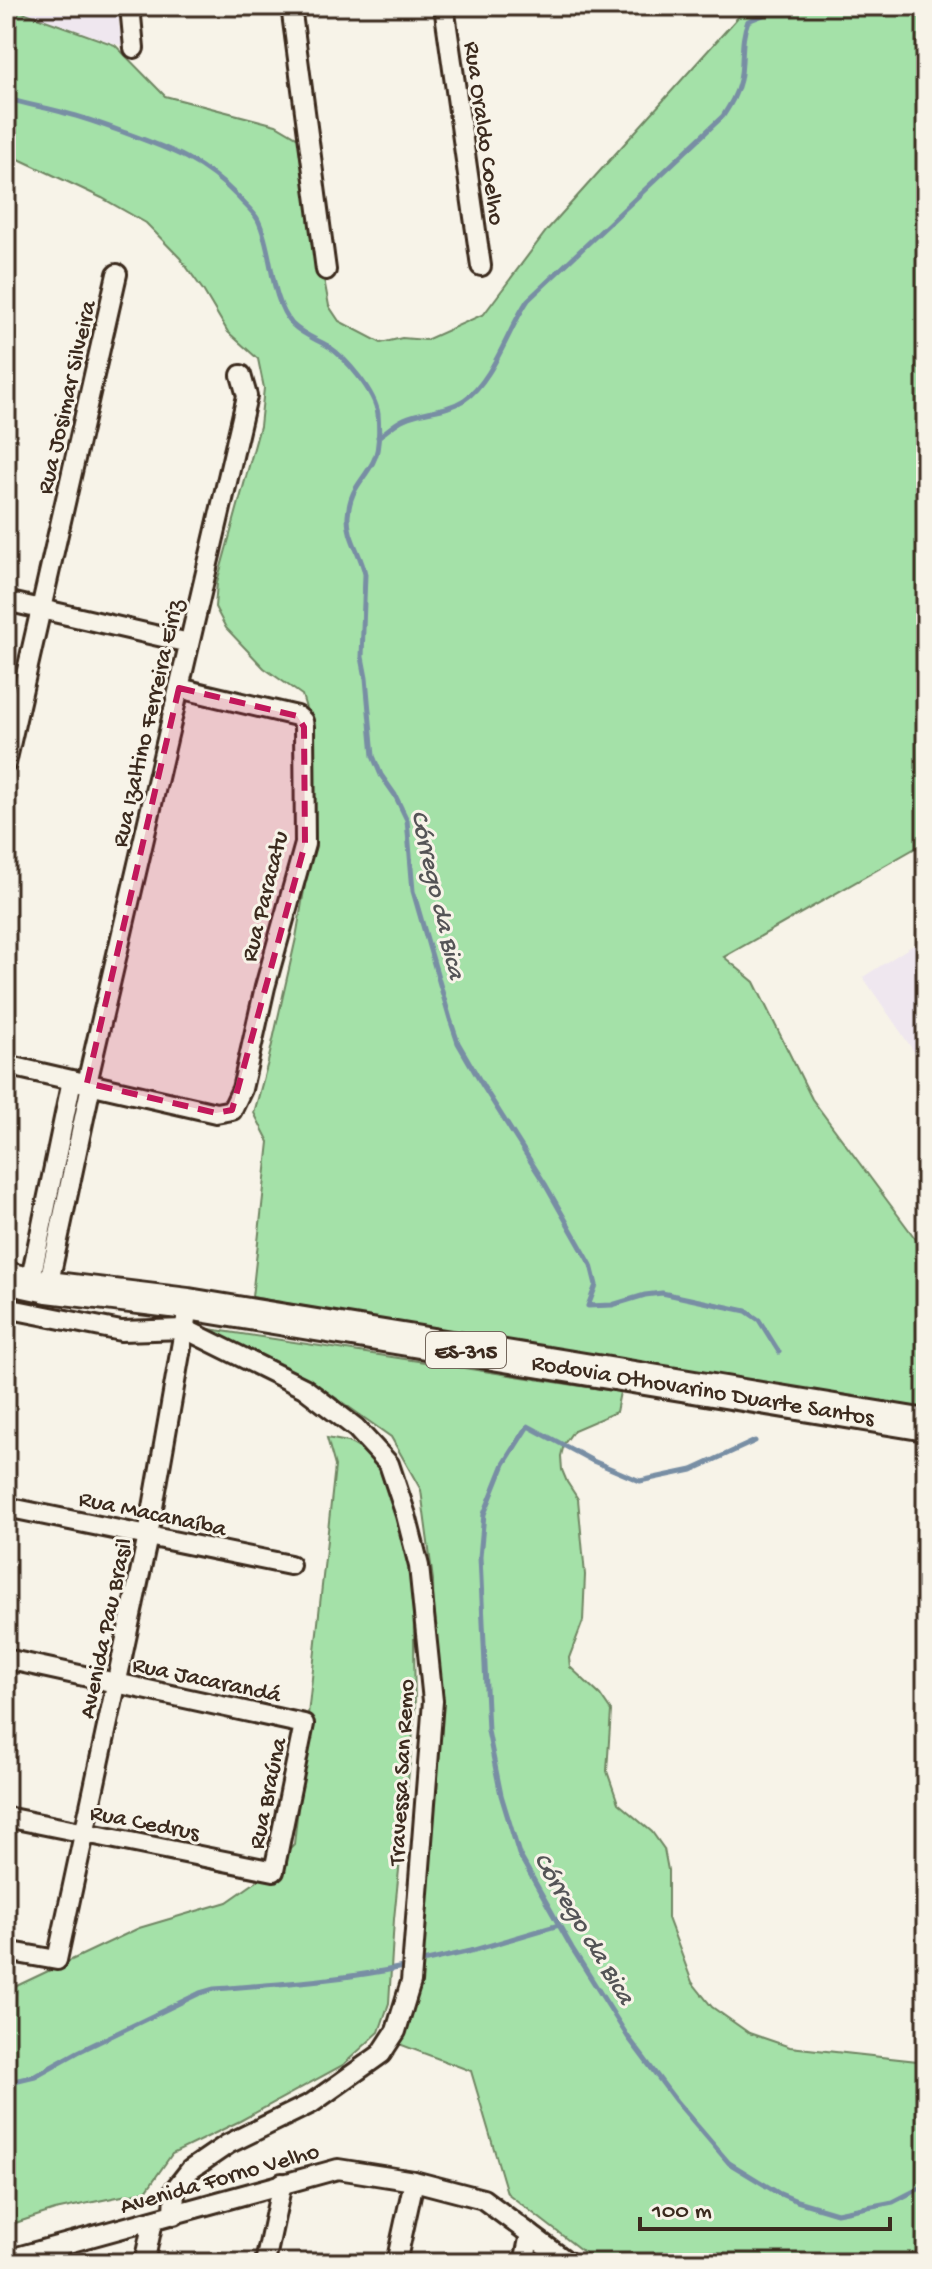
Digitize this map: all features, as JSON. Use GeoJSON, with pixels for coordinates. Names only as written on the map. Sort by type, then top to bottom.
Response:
{"type":"FeatureCollection","features":[{"type":"Feature","properties":{"kind":"main road","name":"Rodovia Othovarino Duarte Santos"},"geometry":{"type":"LineString","coordinates":[[28,1283],[186,1316],[926,1425]]}},
{"type":"Feature","properties":{"kind":"street"},"geometry":{"type":"LineString","coordinates":[[130,6],[134,48]]}},
{"type":"Feature","properties":{"kind":"street"},"geometry":{"type":"LineString","coordinates":[[291,6],[326,270]]}},
{"type":"Feature","properties":{"kind":"street","name":"Rua Oraldo Coelho"},"geometry":{"type":"LineString","coordinates":[[444,6],[481,266]]}},
{"type":"Feature","properties":{"kind":"street","name":"Rua Josimar Silveira"},"geometry":{"type":"LineString","coordinates":[[6,763],[117,274]]}},
{"type":"Feature","properties":{"kind":"street","name":"Rua Izaltino Ferreira Eiriz"},"geometry":{"type":"LineString","coordinates":[[28,1283],[83,1083],[179,688],[247,396],[241,375]]}},
{"type":"Feature","properties":{"kind":"street"},"geometry":{"type":"LineString","coordinates":[[6,601],[189,643]]}},
{"type":"Feature","properties":{"kind":"street","name":"Rua Paracatu"},"geometry":{"type":"LineString","coordinates":[[83,1083],[216,1113],[232,1110],[242,1089],[265,987],[305,844],[303,721],[297,716],[179,688]]}},
{"type":"Feature","properties":{"kind":"street"},"geometry":{"type":"LineString","coordinates":[[6,1065],[83,1083]]}},
{"type":"Feature","properties":{"kind":"street","name":"Rodovia Othovarino Duarte Santos"},"geometry":{"type":"LineString","coordinates":[[6,1308],[121,1331],[186,1316]]}},
{"type":"Feature","properties":{"kind":"street","name":"Avenida Pau Brasil"},"geometry":{"type":"LineString","coordinates":[[6,1951],[57,1960],[148,1536],[186,1316]]}},
{"type":"Feature","properties":{"kind":"street","name":"Travessa San Remo"},"geometry":{"type":"LineString","coordinates":[[174,2215],[175,2189],[190,2170],[228,2144],[312,2103],[381,2054],[396,2031],[411,1982],[433,1701],[419,1566],[389,1464],[356,1428],[304,1388],[186,1316]]}},
{"type":"Feature","properties":{"kind":"street","name":"Rua Macanaíba"},"geometry":{"type":"LineString","coordinates":[[6,1507],[290,1565]]}},
{"type":"Feature","properties":{"kind":"street","name":"Rua Jacarandá"},"geometry":{"type":"LineString","coordinates":[[6,1659],[304,1724]]}},
{"type":"Feature","properties":{"kind":"street","name":"Rua Braúna"},"geometry":{"type":"LineString","coordinates":[[274,1871],[304,1724]]}},
{"type":"Feature","properties":{"kind":"street","name":"Rua Cedrus"},"geometry":{"type":"LineString","coordinates":[[6,1817],[274,1871]]}},
{"type":"Feature","properties":{"kind":"street","name":"Avenida Forno Velho"},"geometry":{"type":"LineString","coordinates":[[9,2261],[338,2169],[414,2181],[483,2199],[569,2263]]}},
{"type":"Feature","properties":{"kind":"street"},"geometry":{"type":"LineString","coordinates":[[396,2263],[414,2181]]}},
{"type":"Feature","properties":{"kind":"street"},"geometry":{"type":"LineString","coordinates":[[265,2263],[282,2183]]}},
{"type":"Feature","properties":{"kind":"street"},"geometry":{"type":"LineString","coordinates":[[144,2263],[153,2221]]}},
{"type":"Feature","properties":{"kind":"street"},"geometry":{"type":"LineString","coordinates":[[524,2263],[530,2234]]}},
{"type":"Feature","properties":{"kind":"highlighted area"},"geometry":{"type":"Polygon","coordinates":[[[179,688],[297,716],[304,727],[305,844],[232,1110],[216,1113],[87,1083],[179,688]]]}},
{"type":"Feature","properties":{"kind":"shaded area"},"geometry":{"type":"Polygon","coordinates":[[[6,6],[117,6],[122,46],[6,6]]]}},
{"type":"Feature","properties":{"kind":"shaded area"},"geometry":{"type":"Polygon","coordinates":[[[926,937],[926,1069],[863,977],[926,937]]]}},
{"type":"Feature","properties":{"kind":"green space"},"geometry":{"type":"Polygon","coordinates":[[[6,6],[115,45],[165,96],[276,125],[298,138],[329,306],[339,321],[381,343],[402,338],[426,340],[484,314],[547,230],[748,6],[872,6],[885,17],[895,6],[926,6],[926,842],[724,957],[754,982],[812,1099],[926,1253],[926,1412],[252,1297],[269,1142],[254,1113],[296,938],[315,825],[314,735],[302,695],[264,668],[226,628],[215,607],[217,582],[260,426],[264,388],[258,359],[228,332],[180,258],[146,223],[102,198],[6,153],[6,6]]]}},
{"type":"Feature","properties":{"kind":"green space"},"geometry":{"type":"Polygon","coordinates":[[[209,1329],[620,1392],[616,1412],[574,1430],[564,1444],[561,1456],[562,1470],[578,1499],[585,1575],[583,1621],[569,1658],[570,1667],[600,1695],[611,1711],[607,1771],[618,1803],[652,1832],[664,1849],[668,1870],[668,1918],[692,1982],[712,2007],[749,2033],[790,2047],[926,2062],[926,2263],[598,2263],[507,2193],[471,2071],[399,2044],[408,2018],[434,1644],[433,1580],[421,1490],[391,1437],[322,1388],[209,1329]]]}},
{"type":"Feature","properties":{"kind":"green space"},"geometry":{"type":"Polygon","coordinates":[[[327,1438],[348,1442],[375,1457],[398,1500],[413,1573],[415,1712],[394,1919],[389,2003],[379,2032],[343,2065],[172,2154],[146,2191],[55,2210],[6,2226],[6,1991],[139,1928],[227,1902],[260,1879],[294,1844],[335,1466],[327,1438]]]}},
{"type":"Feature","properties":{"kind":"waterway"},"geometry":{"type":"LineString","coordinates":[[378,437],[404,419],[457,404],[474,391],[492,368],[528,300],[723,116],[739,85],[748,21],[786,6]]}},
{"type":"Feature","properties":{"kind":"waterway","name":"Córrego da Bica"},"geometry":{"type":"LineString","coordinates":[[6,98],[80,117],[171,150],[225,184],[258,220],[279,301],[292,324],[335,351],[366,386],[378,414],[378,445],[373,462],[354,492],[348,516],[365,574],[362,657],[373,756],[407,820],[413,891],[458,1043],[591,1265],[596,1285],[588,1306],[612,1305],[662,1293],[746,1311],[759,1320],[779,1352]]}},
{"type":"Feature","properties":{"kind":"waterway","name":"Córrego da Bica"},"geometry":{"type":"LineString","coordinates":[[755,1441],[692,1470],[640,1481],[593,1461],[528,1426],[504,1464],[484,1514],[480,1557],[488,1731],[501,1795],[519,1854],[572,1948],[628,2037],[676,2101],[729,2163],[778,2193],[837,2213],[893,2202],[926,2185]]}},
{"type":"Feature","properties":{"kind":"waterway"},"geometry":{"type":"LineString","coordinates":[[418,1963],[559,1925]]}},
{"type":"Feature","properties":{"kind":"waterway"},"geometry":{"type":"LineString","coordinates":[[6,2083],[35,2076],[200,1993],[214,1989],[336,1978],[408,1966]]}}]}
